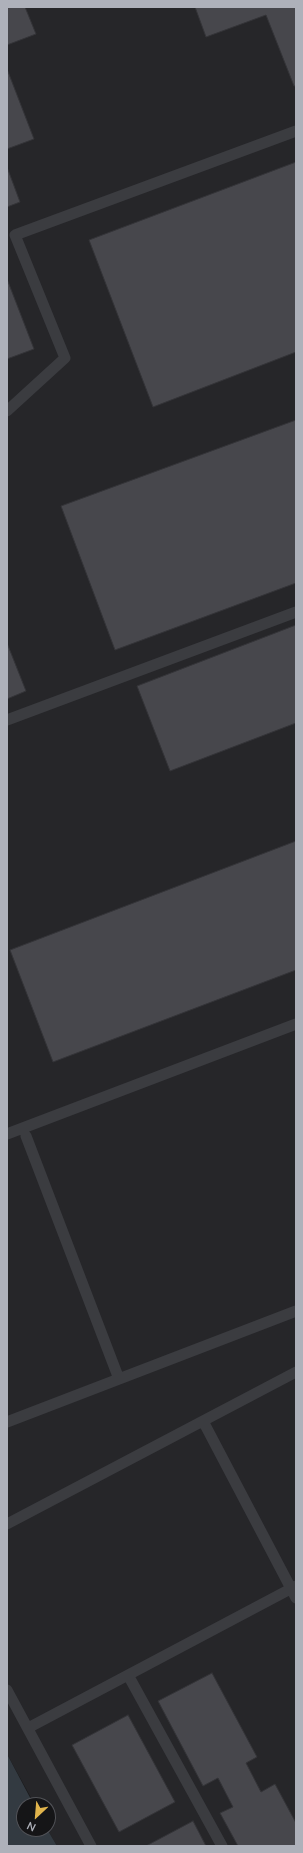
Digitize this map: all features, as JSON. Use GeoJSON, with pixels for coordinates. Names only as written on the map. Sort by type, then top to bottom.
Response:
{"type":"FeatureCollection","features":[{"type":"Feature","properties":{"kind":"lane"},"geometry":{"type":"LineString","coordinates":[[7,411],[65,358],[15,235],[296,131]]}},
{"type":"Feature","properties":{"kind":"lane"},"geometry":{"type":"LineString","coordinates":[[7,720],[296,612]]}},
{"type":"Feature","properties":{"kind":"lane"},"geometry":{"type":"LineString","coordinates":[[7,1134],[296,1024]]}},
{"type":"Feature","properties":{"kind":"lane"},"geometry":{"type":"LineString","coordinates":[[26,1136],[119,1379]]}},
{"type":"Feature","properties":{"kind":"lane"},"geometry":{"type":"LineString","coordinates":[[7,1422],[296,1311]]}},
{"type":"Feature","properties":{"kind":"lane"},"geometry":{"type":"LineString","coordinates":[[7,1524],[296,1372]]}},
{"type":"Feature","properties":{"kind":"lane"},"geometry":{"type":"LineString","coordinates":[[28,1728],[128,1675],[294,1591],[203,1421]]}},
{"type":"Feature","properties":{"kind":"lane"},"geometry":{"type":"LineString","coordinates":[[128,1675],[222,1846]]}},
{"type":"Feature","properties":{"kind":"lane"},"geometry":{"type":"LineString","coordinates":[[7,1690],[91,1846]]}},
{"type":"Feature","properties":{"kind":"shaded area"},"geometry":{"type":"Polygon","coordinates":[[[7,7],[296,7],[296,1846],[57,1846],[52,1837],[56,1837],[56,1797],[31,1797],[7,1754],[7,7]]]}},
{"type":"Feature","properties":{"kind":"shaded area"},"geometry":{"type":"Polygon","coordinates":[[[7,1754],[30,1797],[16,1797],[16,1837],[52,1837],[57,1846],[7,1846],[7,1754]]]}},
{"type":"Feature","properties":{"kind":"building"},"geometry":{"type":"Polygon","coordinates":[[[7,7],[25,7],[36,34],[7,45],[7,7]]]}},
{"type":"Feature","properties":{"kind":"building"},"geometry":{"type":"Polygon","coordinates":[[[195,7],[296,7],[296,86],[294,86],[266,15],[206,37],[195,7]]]}},
{"type":"Feature","properties":{"kind":"building"},"geometry":{"type":"Polygon","coordinates":[[[7,69],[34,139],[7,149],[7,69]]]}},
{"type":"Feature","properties":{"kind":"building"},"geometry":{"type":"Polygon","coordinates":[[[296,162],[296,352],[153,407],[89,240],[296,162]]]}},
{"type":"Feature","properties":{"kind":"building"},"geometry":{"type":"Polygon","coordinates":[[[7,167],[20,202],[7,207],[7,167]]]}},
{"type":"Feature","properties":{"kind":"building"},"geometry":{"type":"Polygon","coordinates":[[[7,279],[34,349],[7,359],[7,279]]]}},
{"type":"Feature","properties":{"kind":"building"},"geometry":{"type":"Polygon","coordinates":[[[296,420],[296,583],[115,650],[61,506],[296,420]]]}},
{"type":"Feature","properties":{"kind":"building"},"geometry":{"type":"Polygon","coordinates":[[[296,625],[296,723],[170,771],[137,686],[296,625]]]}},
{"type":"Feature","properties":{"kind":"building"},"geometry":{"type":"Polygon","coordinates":[[[7,643],[26,691],[7,699],[7,643]]]}},
{"type":"Feature","properties":{"kind":"building"},"geometry":{"type":"Polygon","coordinates":[[[296,841],[296,970],[53,1062],[10,950],[296,841]]]}},
{"type":"Feature","properties":{"kind":"building"},"geometry":{"type":"Polygon","coordinates":[[[212,1673],[257,1757],[246,1763],[261,1792],[275,1784],[296,1823],[296,1846],[238,1846],[220,1813],[233,1807],[218,1778],[203,1786],[158,1701],[212,1673]]]}},
{"type":"Feature","properties":{"kind":"building"},"geometry":{"type":"Polygon","coordinates":[[[128,1715],[175,1802],[119,1832],[72,1745],[128,1715]]]}},
{"type":"Feature","properties":{"kind":"building"},"geometry":{"type":"Polygon","coordinates":[[[193,1821],[206,1846],[146,1846],[193,1821]]]}}]}
